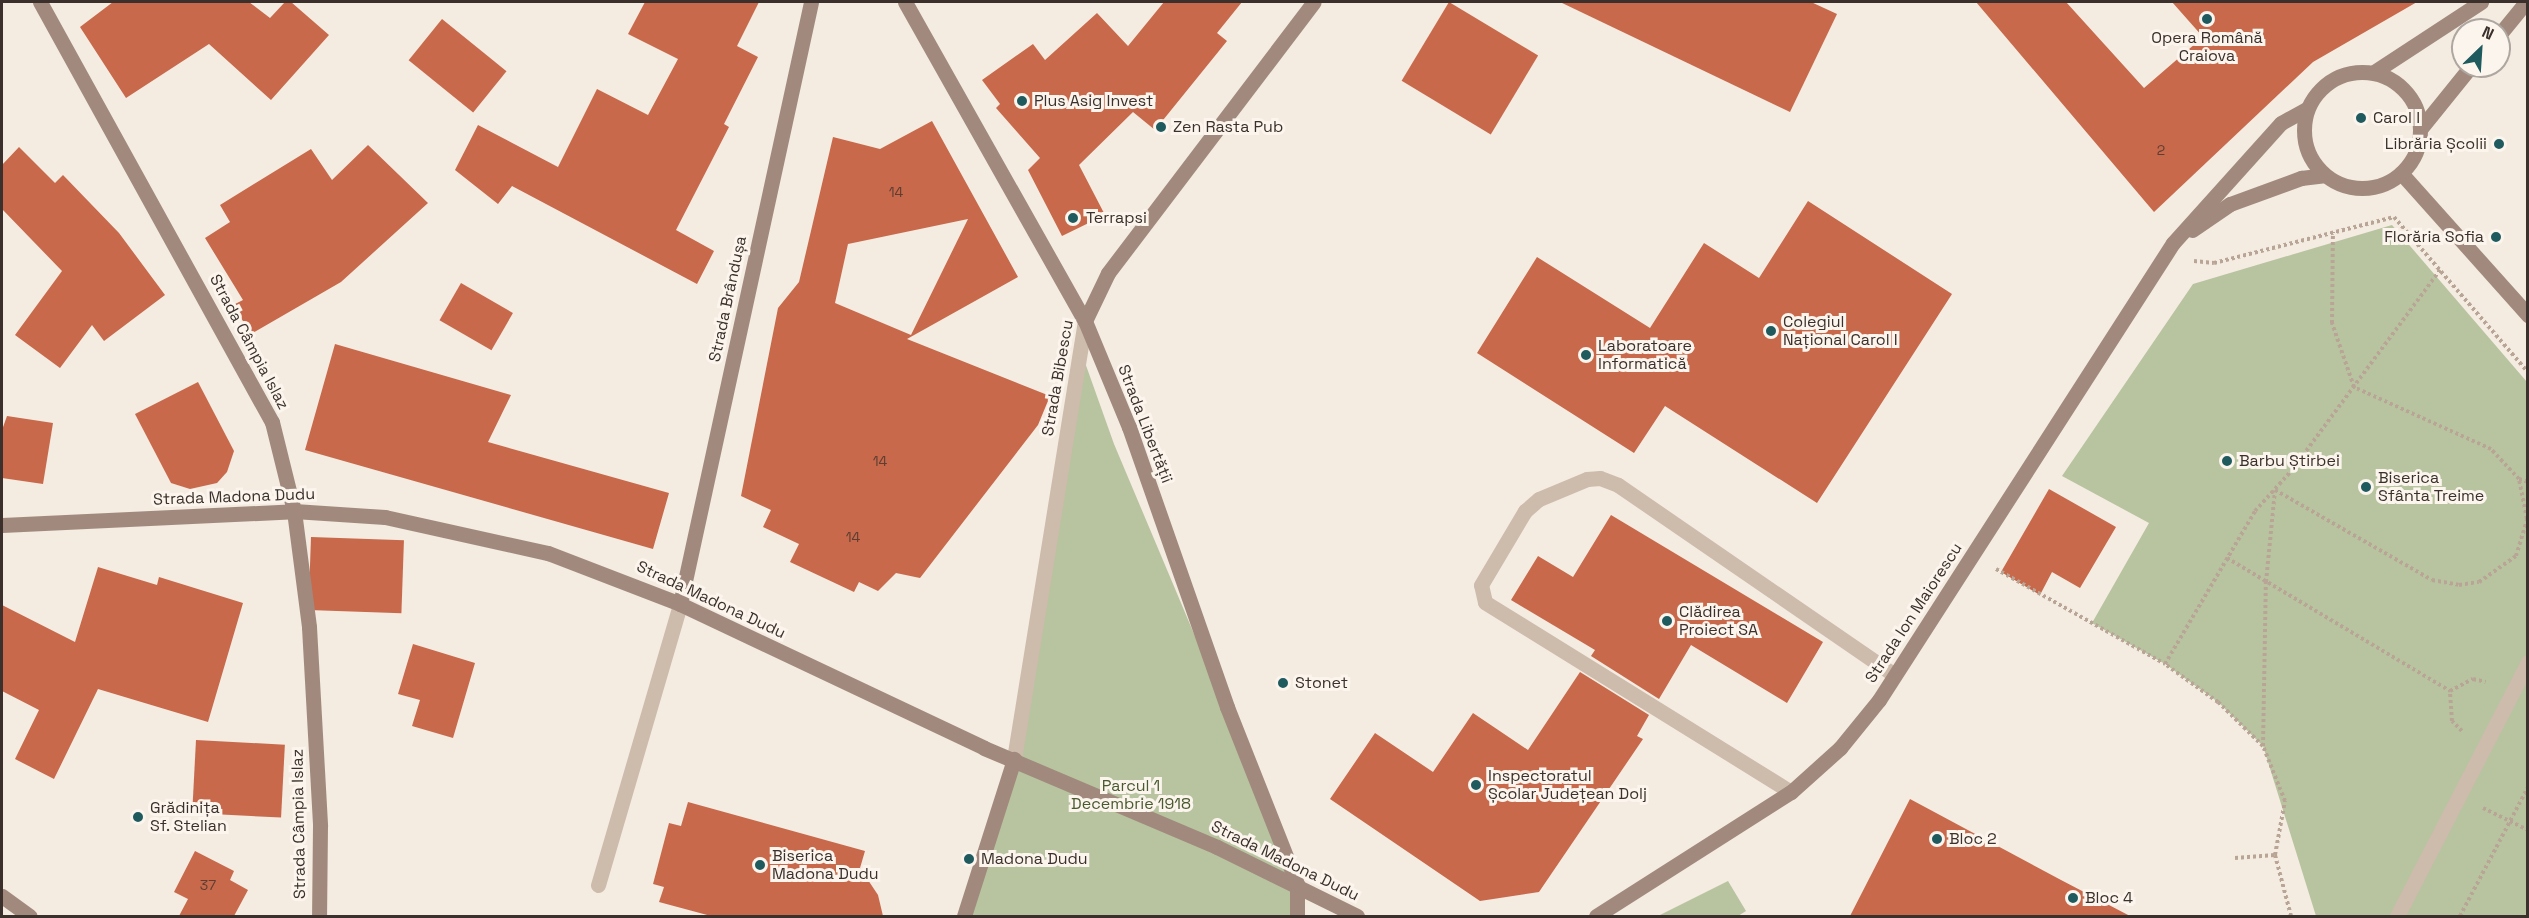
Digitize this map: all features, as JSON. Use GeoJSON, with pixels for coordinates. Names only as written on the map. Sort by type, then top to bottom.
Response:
{"type":"FeatureCollection","features":[{"type":"Feature","properties":{"kind":"street","name":"Strada Câmpia Islaz"},"geometry":{"type":"LineString","coordinates":[[40,2],[272,422],[294,511],[309,627],[320,826],[319,916]]}},
{"type":"Feature","properties":{"kind":"street","name":"Strada Brândușa"},"geometry":{"type":"LineString","coordinates":[[680,604],[811,2]]}},
{"type":"Feature","properties":{"kind":"street","name":"Strada Libertății"},"geometry":{"type":"LineString","coordinates":[[905,2],[1085,321],[1130,427],[1227,707],[1297,884]]}},
{"type":"Feature","properties":{"kind":"street","name":"Strada Bibescu"},"geometry":{"type":"LineString","coordinates":[[1014,759],[1085,321],[1108,273],[1314,2]]}},
{"type":"Feature","properties":{"kind":"street"},"geometry":{"type":"LineString","coordinates":[[2461,78],[2421,128],[2415,153],[2401,173],[2383,184],[2363,188],[2342,185],[2324,175],[2305,145],[2306,109],[2321,86],[2345,73],[2374,72],[2481,2]]}},
{"type":"Feature","properties":{"kind":"street"},"geometry":{"type":"LineString","coordinates":[[2511,20],[2526,2]]}},
{"type":"Feature","properties":{"kind":"street"},"geometry":{"type":"LineString","coordinates":[[2374,72],[2407,91],[2421,128]]}},
{"type":"Feature","properties":{"kind":"street","name":"Strada Ion Maiorescu"},"geometry":{"type":"LineString","coordinates":[[1596,916],[1791,792],[1840,748],[1894,675],[1974,554],[2173,243],[2281,123],[2306,109]]}},
{"type":"Feature","properties":{"kind":"street"},"geometry":{"type":"LineString","coordinates":[[2401,173],[2528,315]]}},
{"type":"Feature","properties":{"kind":"street","name":"Strada Ion Maiorescu"},"geometry":{"type":"LineString","coordinates":[[2173,243],[2230,204],[2301,178],[2324,175]]}},
{"type":"Feature","properties":{"kind":"street"},"geometry":{"type":"LineString","coordinates":[[1791,792],[1485,602],[1481,585],[1526,511],[1539,499],[1587,479],[1600,478],[1618,485],[1894,675]]}},
{"type":"Feature","properties":{"kind":"street","name":"Strada Madona Dudu"},"geometry":{"type":"LineString","coordinates":[[2,525],[294,511],[385,517],[464,531],[548,553],[680,604],[1014,759],[1297,884],[1357,916]]}},
{"type":"Feature","properties":{"kind":"street"},"geometry":{"type":"LineString","coordinates":[[598,885],[680,604]]}},
{"type":"Feature","properties":{"kind":"street"},"geometry":{"type":"LineString","coordinates":[[2397,916],[2528,662]]}},
{"type":"Feature","properties":{"kind":"street"},"geometry":{"type":"LineString","coordinates":[[964,916],[1014,759]]}},
{"type":"Feature","properties":{"kind":"street"},"geometry":{"type":"LineString","coordinates":[[1297,884],[1297,916]]}},
{"type":"Feature","properties":{"kind":"street"},"geometry":{"type":"LineString","coordinates":[[2,896],[30,916]]}},
{"type":"Feature","properties":{"kind":"path"},"geometry":{"type":"LineString","coordinates":[[2163,258],[2214,263],[2394,217],[2528,372]]}},
{"type":"Feature","properties":{"kind":"path"},"geometry":{"type":"LineString","coordinates":[[2332,232],[2332,323],[2354,387],[2491,449],[2519,479],[2528,482]]}},
{"type":"Feature","properties":{"kind":"path"},"geometry":{"type":"LineString","coordinates":[[2165,664],[2255,511],[2276,490],[2440,270]]}},
{"type":"Feature","properties":{"kind":"path"},"geometry":{"type":"LineString","coordinates":[[2276,490],[2432,580],[2459,585],[2479,582],[2516,556],[2528,519],[2519,479]]}},
{"type":"Feature","properties":{"kind":"path"},"geometry":{"type":"LineString","coordinates":[[2276,490],[2266,582],[2263,746],[2285,801],[2275,855],[2291,916]]}},
{"type":"Feature","properties":{"kind":"path"},"geometry":{"type":"LineString","coordinates":[[1974,554],[2165,664],[2218,702],[2263,746]]}},
{"type":"Feature","properties":{"kind":"path"},"geometry":{"type":"LineString","coordinates":[[2227,558],[2450,691]]}},
{"type":"Feature","properties":{"kind":"path"},"geometry":{"type":"LineString","coordinates":[[2450,691],[2473,679],[2512,692]]}},
{"type":"Feature","properties":{"kind":"path"},"geometry":{"type":"LineString","coordinates":[[2450,691],[2452,722],[2485,744]]}},
{"type":"Feature","properties":{"kind":"path"},"geometry":{"type":"LineString","coordinates":[[2460,916],[2528,787]]}},
{"type":"Feature","properties":{"kind":"path"},"geometry":{"type":"LineString","coordinates":[[2459,795],[2528,830]]}},
{"type":"Feature","properties":{"kind":"path"},"geometry":{"type":"LineString","coordinates":[[2235,858],[2275,855]]}},
{"type":"Feature","properties":{"kind":"green space"},"geometry":{"type":"Polygon","coordinates":[[[2392,225],[2527,382],[2527,916],[2316,916],[2263,746],[2218,702],[2165,664],[2092,623],[2149,523],[2062,476],[2193,284],[2392,225]]]}},
{"type":"Feature","properties":{"kind":"green space","name":"Parcul 1 Decembrie 1918"},"geometry":{"type":"Polygon","coordinates":[[[1083,357],[1114,444],[1275,826],[1297,916],[968,916],[999,825],[1083,357]]]}},
{"type":"Feature","properties":{"kind":"green space"},"geometry":{"type":"Polygon","coordinates":[[[1728,881],[1746,911],[1738,916],[1658,916],[1728,881]]]}},
{"type":"Feature","properties":{"kind":"building"},"geometry":{"type":"Polygon","coordinates":[[[113,2],[249,2],[270,18],[285,2],[291,2],[329,35],[271,100],[209,44],[126,98],[80,27],[113,2]]]}},
{"type":"Feature","properties":{"kind":"building"},"geometry":{"type":"Polygon","coordinates":[[[645,2],[759,2],[737,46],[758,57],[724,124],[729,127],[676,230],[714,251],[697,284],[512,186],[498,204],[455,170],[478,125],[558,167],[597,89],[648,115],[678,59],[628,34],[645,2]]]}},
{"type":"Feature","properties":{"kind":"building"},"geometry":{"type":"Polygon","coordinates":[[[1164,2],[1242,2],[1217,33],[1227,41],[1155,130],[1133,112],[1079,165],[1105,215],[1062,236],[1028,170],[1040,158],[996,108],[1000,104],[982,80],[1033,44],[1045,60],[1097,13],[1128,46],[1164,2]]]}},
{"type":"Feature","properties":{"kind":"building"},"geometry":{"type":"Polygon","coordinates":[[[1449,2],[1538,56],[1491,134],[1402,81],[1449,2]]]}},
{"type":"Feature","properties":{"kind":"building"},"geometry":{"type":"Polygon","coordinates":[[[1560,2],[1811,2],[1837,14],[1790,112],[1560,2]]]}},
{"type":"Feature","properties":{"kind":"building"},"geometry":{"type":"Polygon","coordinates":[[[1976,2],[2066,2],[2144,88],[2203,37],[2172,2],[2417,2],[2313,62],[2154,212],[1976,2]]]}},
{"type":"Feature","properties":{"kind":"building"},"geometry":{"type":"Polygon","coordinates":[[[442,19],[507,71],[473,112],[409,60],[442,19]]]}},
{"type":"Feature","properties":{"kind":"building"},"geometry":{"type":"Polygon","coordinates":[[[932,121],[1018,277],[907,339],[1050,396],[1038,425],[920,578],[896,573],[878,591],[859,582],[854,592],[790,562],[799,544],[763,527],[771,510],[741,496],[778,308],[799,282],[833,137],[880,149],[932,121]],[[968,219],[848,244],[835,303],[911,335],[968,219]]]}},
{"type":"Feature","properties":{"kind":"building"},"geometry":{"type":"Polygon","coordinates":[[[368,145],[428,203],[341,282],[251,334],[233,305],[243,300],[205,238],[230,222],[220,205],[311,149],[332,180],[368,145]]]}},
{"type":"Feature","properties":{"kind":"building"},"geometry":{"type":"Polygon","coordinates":[[[19,147],[55,183],[63,175],[119,233],[165,295],[104,341],[92,325],[60,368],[15,335],[62,271],[2,209],[2,165],[19,147]]]}},
{"type":"Feature","properties":{"kind":"building"},"geometry":{"type":"Polygon","coordinates":[[[1808,201],[1952,294],[1817,503],[1665,406],[1634,453],[1477,353],[1537,257],[1650,328],[1704,243],[1759,278],[1808,201]]]}},
{"type":"Feature","properties":{"kind":"building"},"geometry":{"type":"Polygon","coordinates":[[[461,283],[513,313],[491,350],[440,320],[461,283]]]}},
{"type":"Feature","properties":{"kind":"building"},"geometry":{"type":"Polygon","coordinates":[[[335,344],[511,395],[488,442],[669,493],[653,549],[305,450],[335,344]]]}},
{"type":"Feature","properties":{"kind":"building"},"geometry":{"type":"Polygon","coordinates":[[[198,382],[234,451],[227,472],[217,483],[190,489],[171,483],[135,414],[198,382]]]}},
{"type":"Feature","properties":{"kind":"building"},"geometry":{"type":"Polygon","coordinates":[[[7,416],[53,423],[43,484],[2,478],[2,430],[7,416]]]}},
{"type":"Feature","properties":{"kind":"building"},"geometry":{"type":"Polygon","coordinates":[[[2049,489],[2116,527],[2080,588],[2052,572],[2040,595],[2001,572],[2049,489]]]}},
{"type":"Feature","properties":{"kind":"building","name":"Clădirea Proiect SA"},"geometry":{"type":"Polygon","coordinates":[[[1611,515],[1823,642],[1787,703],[1691,645],[1659,699],[1591,656],[1595,650],[1511,600],[1538,556],[1573,577],[1611,515]]]}},
{"type":"Feature","properties":{"kind":"building"},"geometry":{"type":"Polygon","coordinates":[[[311,537],[404,540],[401,613],[308,610],[311,537]]]}},
{"type":"Feature","properties":{"kind":"building"},"geometry":{"type":"Polygon","coordinates":[[[98,567],[157,585],[159,577],[243,603],[208,722],[98,689],[54,779],[15,759],[39,710],[2,691],[2,605],[75,642],[98,567]]]}},
{"type":"Feature","properties":{"kind":"building"},"geometry":{"type":"Polygon","coordinates":[[[413,644],[475,663],[453,738],[412,726],[420,700],[398,694],[413,644]]]}},
{"type":"Feature","properties":{"kind":"building","name":"Inspectoratul Școlar Județean Dolj"},"geometry":{"type":"Polygon","coordinates":[[[1580,672],[1649,715],[1637,736],[1643,739],[1539,892],[1480,901],[1330,799],[1375,733],[1433,772],[1473,713],[1528,750],[1580,672]]]}},
{"type":"Feature","properties":{"kind":"building"},"geometry":{"type":"Polygon","coordinates":[[[196,740],[285,745],[281,818],[192,813],[196,740]]]}},
{"type":"Feature","properties":{"kind":"building","name":"Bloc 2"},"geometry":{"type":"Polygon","coordinates":[[[1910,799],[2061,880],[2130,916],[1850,916],[1910,799]]]}},
{"type":"Feature","properties":{"kind":"building","name":"Biserica Madona Dudu"},"geometry":{"type":"Polygon","coordinates":[[[688,802],[865,851],[860,868],[878,895],[883,916],[711,916],[659,902],[664,887],[653,884],[669,823],[681,826],[688,802]]]}},
{"type":"Feature","properties":{"kind":"building"},"geometry":{"type":"Polygon","coordinates":[[[195,851],[234,871],[230,880],[248,890],[234,916],[179,916],[188,899],[174,892],[195,851]]]}},
{"type":"Feature","properties":{"kind":"place","name":"Opera Română Craiova"},"geometry":{"type":"Point","coordinates":[2207,19]}},
{"type":"Feature","properties":{"kind":"place","name":"Plus Asig Invest"},"geometry":{"type":"Point","coordinates":[1022,101]}},
{"type":"Feature","properties":{"kind":"place","name":"Carol I"},"geometry":{"type":"Point","coordinates":[2361,118]}},
{"type":"Feature","properties":{"kind":"place","name":"Zen Rasta Pub"},"geometry":{"type":"Point","coordinates":[1161,127]}},
{"type":"Feature","properties":{"kind":"place","name":"Librăria Școlii"},"geometry":{"type":"Point","coordinates":[2499,144]}},
{"type":"Feature","properties":{"kind":"place","name":"Terrapsi"},"geometry":{"type":"Point","coordinates":[1073,218]}},
{"type":"Feature","properties":{"kind":"place","name":"Florăria Sofia"},"geometry":{"type":"Point","coordinates":[2496,237]}},
{"type":"Feature","properties":{"kind":"place","name":"Colegiul Național Carol I"},"geometry":{"type":"Point","coordinates":[1771,331]}},
{"type":"Feature","properties":{"kind":"place","name":"Laboratoare Informatică"},"geometry":{"type":"Point","coordinates":[1586,355]}},
{"type":"Feature","properties":{"kind":"place","name":"Barbu Știrbei"},"geometry":{"type":"Point","coordinates":[2227,461]}},
{"type":"Feature","properties":{"kind":"place","name":"Biserica Sfânta Treime"},"geometry":{"type":"Point","coordinates":[2366,487]}},
{"type":"Feature","properties":{"kind":"place","name":"Clădirea Proiect SA"},"geometry":{"type":"Point","coordinates":[1667,621]}},
{"type":"Feature","properties":{"kind":"place","name":"Stonet"},"geometry":{"type":"Point","coordinates":[1283,683]}},
{"type":"Feature","properties":{"kind":"place","name":"Inspectoratul Școlar Județean Dolj"},"geometry":{"type":"Point","coordinates":[1476,785]}},
{"type":"Feature","properties":{"kind":"place","name":"Grădinița Sf. Stelian"},"geometry":{"type":"Point","coordinates":[138,817]}},
{"type":"Feature","properties":{"kind":"place","name":"Bloc 2"},"geometry":{"type":"Point","coordinates":[1937,839]}},
{"type":"Feature","properties":{"kind":"place","name":"Madona Dudu"},"geometry":{"type":"Point","coordinates":[969,859]}},
{"type":"Feature","properties":{"kind":"place","name":"Biserica Madona Dudu"},"geometry":{"type":"Point","coordinates":[760,865]}},
{"type":"Feature","properties":{"kind":"place","name":"Bloc 4"},"geometry":{"type":"Point","coordinates":[2073,898]}}]}
